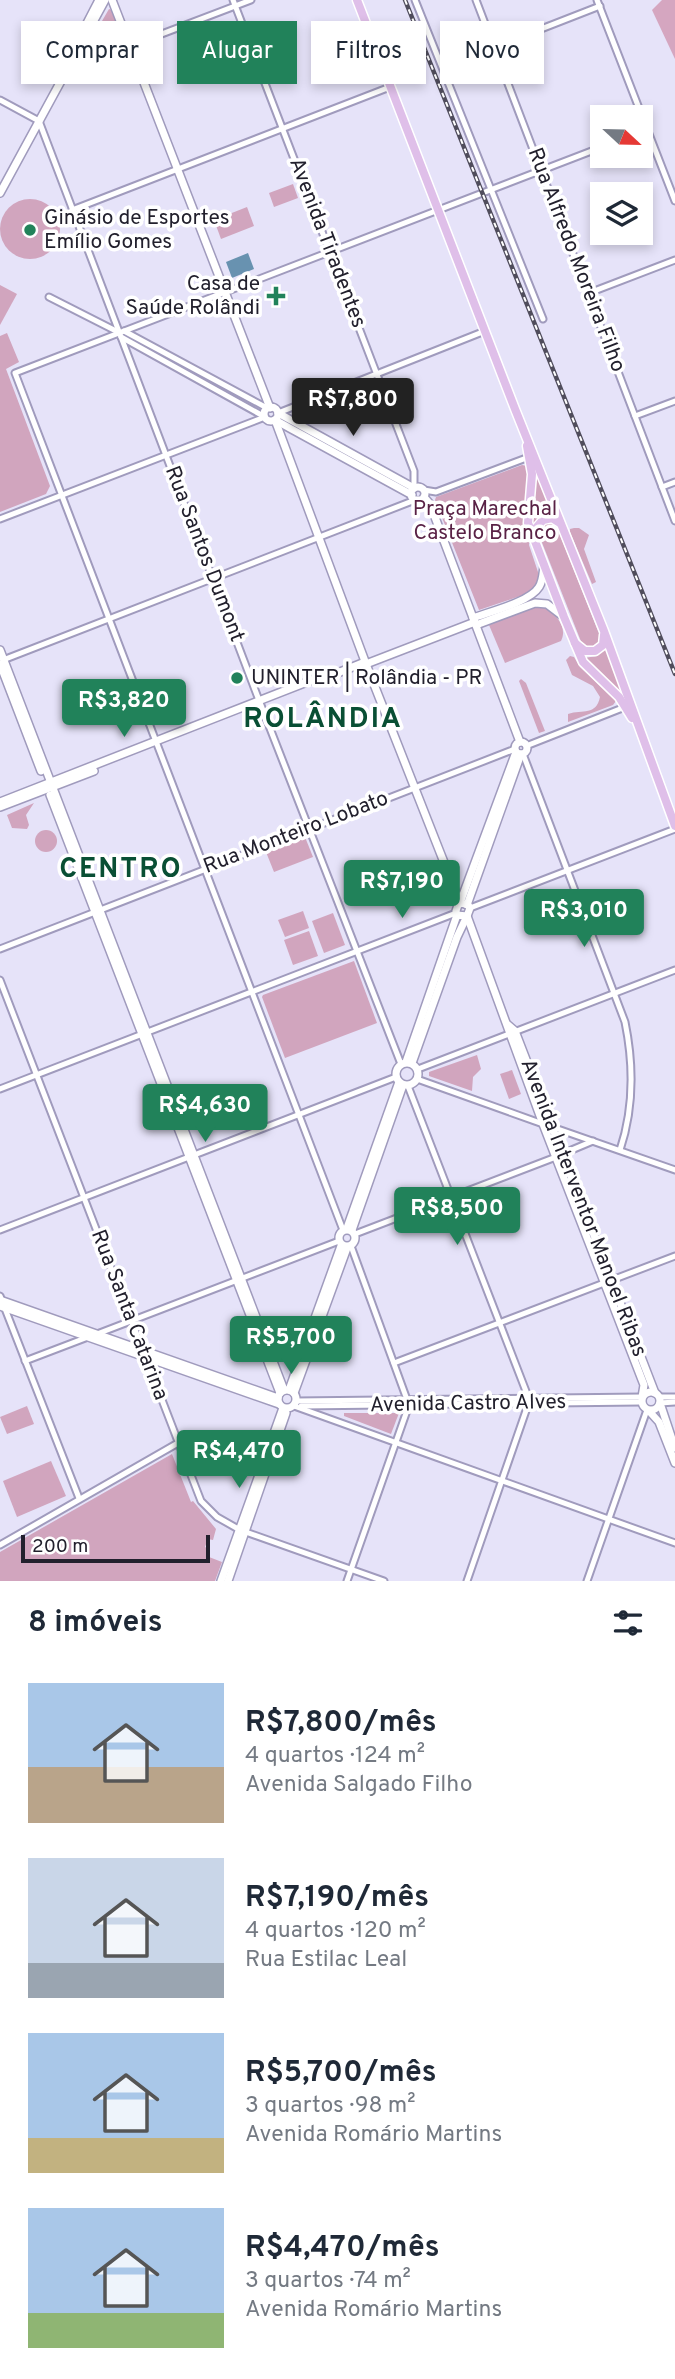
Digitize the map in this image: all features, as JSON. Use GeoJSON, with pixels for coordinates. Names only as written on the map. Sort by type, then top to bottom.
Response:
{"type":"FeatureCollection","features":[{"type":"Feature","properties":{"kind":"main road"},"geometry":{"type":"LineString","coordinates":[[357,0],[604,631],[675,828]]}},
{"type":"Feature","properties":{"kind":"main road"},"geometry":{"type":"LineString","coordinates":[[522,426],[532,474],[527,519],[573,641],[583,662],[614,691],[635,722]]}},
{"type":"Feature","properties":{"kind":"main road"},"geometry":{"type":"LineString","coordinates":[[540,553],[535,533],[538,525],[543,520],[552,519],[563,525]]}},
{"type":"Feature","properties":{"kind":"main road"},"geometry":{"type":"LineString","coordinates":[[573,641],[583,650],[596,651],[603,645],[604,631]]}},
{"type":"Feature","properties":{"kind":"street"},"geometry":{"type":"LineString","coordinates":[[89,21],[99,0]]}},
{"type":"Feature","properties":{"kind":"street"},"geometry":{"type":"LineString","coordinates":[[93,21],[105,0]]}},
{"type":"Feature","properties":{"kind":"street"},"geometry":{"type":"LineString","coordinates":[[112,0],[120,21]]}},
{"type":"Feature","properties":{"kind":"street"},"geometry":{"type":"LineString","coordinates":[[163,32],[234,3],[251,0]]}},
{"type":"Feature","properties":{"kind":"street"},"geometry":{"type":"LineString","coordinates":[[415,0],[543,319]]}},
{"type":"Feature","properties":{"kind":"street","name":"Rua Alfredo Moreira Filho"},"geometry":{"type":"LineString","coordinates":[[476,0],[484,21]]}},
{"type":"Feature","properties":{"kind":"street","name":"Avenida Tiradentes"},"geometry":{"type":"LineString","coordinates":[[234,3],[414,471],[414,494]]}},
{"type":"Feature","properties":{"kind":"street"},"geometry":{"type":"LineString","coordinates":[[544,26],[599,3],[638,105]]}},
{"type":"Feature","properties":{"kind":"street"},"geometry":{"type":"LineString","coordinates":[[0,184],[57,84]]}},
{"type":"Feature","properties":{"kind":"street"},"geometry":{"type":"LineString","coordinates":[[145,84],[225,291],[270,421],[485,331]]}},
{"type":"Feature","properties":{"kind":"street","name":"Rua Alfredo Moreira Filho"},"geometry":{"type":"LineString","coordinates":[[509,84],[675,521]]}},
{"type":"Feature","properties":{"kind":"street"},"geometry":{"type":"LineString","coordinates":[[72,210],[390,87]]}},
{"type":"Feature","properties":{"kind":"street"},"geometry":{"type":"LineString","coordinates":[[0,100],[37,120]]}},
{"type":"Feature","properties":{"kind":"street"},"geometry":{"type":"LineString","coordinates":[[0,193],[37,120]]}},
{"type":"Feature","properties":{"kind":"street","name":"Rua Santos Dumont"},"geometry":{"type":"LineString","coordinates":[[37,120],[122,334],[260,703],[357,951],[409,1065]]}},
{"type":"Feature","properties":{"kind":"street"},"geometry":{"type":"LineString","coordinates":[[653,143],[675,201]]}},
{"type":"Feature","properties":{"kind":"street"},"geometry":{"type":"LineString","coordinates":[[347,1581],[408,1403],[344,1245],[350,1231],[299,1115],[15,373],[590,152]]}},
{"type":"Feature","properties":{"kind":"street"},"geometry":{"type":"LineString","coordinates":[[589,293],[675,260]]}},
{"type":"Feature","properties":{"kind":"street"},"geometry":{"type":"LineString","coordinates":[[49,297],[267,411]]}},
{"type":"Feature","properties":{"kind":"street"},"geometry":{"type":"LineString","coordinates":[[635,416],[675,401]]}},
{"type":"Feature","properties":{"kind":"street"},"geometry":{"type":"LineString","coordinates":[[0,519],[166,455],[267,411],[275,409],[276,417]]}},
{"type":"Feature","properties":{"kind":"street"},"geometry":{"type":"LineString","coordinates":[[276,417],[414,494],[419,501],[424,494],[436,492],[529,457]]}},
{"type":"Feature","properties":{"kind":"street","name":"Avenida Interventor Manoel Ribas"},"geometry":{"type":"LineString","coordinates":[[276,417],[365,663],[466,908],[608,1282],[644,1385],[642,1400]]}},
{"type":"Feature","properties":{"kind":"street"},"geometry":{"type":"LineString","coordinates":[[662,487],[675,482]]}},
{"type":"Feature","properties":{"kind":"street"},"geometry":{"type":"LineString","coordinates":[[1,661],[320,538],[414,494],[418,487],[430,504],[520,750],[615,993],[628,1036],[632,1073],[630,1108],[620,1150]]}},
{"type":"Feature","properties":{"kind":"street"},"geometry":{"type":"LineString","coordinates":[[474,622],[530,596],[538,589],[543,578],[544,565]]}},
{"type":"Feature","properties":{"kind":"street"},"geometry":{"type":"LineString","coordinates":[[0,802],[156,744],[330,673],[335,674],[474,622],[535,603],[547,604],[564,617]]}},
{"type":"Feature","properties":{"kind":"street"},"geometry":{"type":"LineString","coordinates":[[0,650],[1,661],[85,881],[286,1399],[396,1443],[675,1543]]}},
{"type":"Feature","properties":{"kind":"street","name":"Rua Monteiro Lobato"},"geometry":{"type":"LineString","coordinates":[[0,949],[415,787],[520,750],[625,707]]}},
{"type":"Feature","properties":{"kind":"street"},"geometry":{"type":"LineString","coordinates":[[417,1079],[409,1065],[520,750]]}},
{"type":"Feature","properties":{"kind":"street"},"geometry":{"type":"LineString","coordinates":[[0,807],[49,785]]}},
{"type":"Feature","properties":{"kind":"street"},"geometry":{"type":"LineString","coordinates":[[0,1089],[675,828]]}},
{"type":"Feature","properties":{"kind":"street"},"geometry":{"type":"LineString","coordinates":[[438,982],[457,914],[466,908]]}},
{"type":"Feature","properties":{"kind":"street"},"geometry":{"type":"LineString","coordinates":[[467,1581],[529,1401],[452,1197],[396,1070],[675,970]]}},
{"type":"Feature","properties":{"kind":"street","name":"Rua Santa Catarina"},"geometry":{"type":"LineString","coordinates":[[0,980],[204,1505],[217,1517],[242,1531],[384,1581]]}},
{"type":"Feature","properties":{"kind":"street"},"geometry":{"type":"LineString","coordinates":[[0,1230],[299,1115],[417,1079],[675,1170]]}},
{"type":"Feature","properties":{"kind":"street"},"geometry":{"type":"LineString","coordinates":[[228,1581],[286,1399],[350,1231],[401,1082]]}},
{"type":"Feature","properties":{"kind":"street"},"geometry":{"type":"LineString","coordinates":[[350,1231],[452,1197],[593,1141]]}},
{"type":"Feature","properties":{"kind":"street"},"geometry":{"type":"LineString","coordinates":[[25,1361],[239,1279],[344,1245]]}},
{"type":"Feature","properties":{"kind":"street"},"geometry":{"type":"LineString","coordinates":[[394,1363],[675,1256]]}},
{"type":"Feature","properties":{"kind":"street","name":"Avenida Interventor Manoel Ribas"},"geometry":{"type":"LineString","coordinates":[[608,1282],[658,1397],[675,1448]]}},
{"type":"Feature","properties":{"kind":"street"},"geometry":{"type":"LineString","coordinates":[[1,1302],[79,1498]]}},
{"type":"Feature","properties":{"kind":"street","name":"Avenida Castro Alves"},"geometry":{"type":"LineString","coordinates":[[1,1302],[117,1345],[286,1399],[408,1403],[642,1400]]}},
{"type":"Feature","properties":{"kind":"street"},"geometry":{"type":"LineString","coordinates":[[675,1402],[648,1392],[642,1400],[659,1422],[675,1463]]}},
{"type":"Feature","properties":{"kind":"street"},"geometry":{"type":"LineString","coordinates":[[658,1397],[675,1397]]}},
{"type":"Feature","properties":{"kind":"street"},"geometry":{"type":"LineString","coordinates":[[648,1410],[656,1409],[658,1397]]}},
{"type":"Feature","properties":{"kind":"street"},"geometry":{"type":"LineString","coordinates":[[587,1581],[648,1410]]}},
{"type":"Feature","properties":{"kind":"street"},"geometry":{"type":"LineString","coordinates":[[0,1545],[178,1443]]}},
{"type":"Feature","properties":{"kind":"street"},"geometry":{"type":"LineString","coordinates":[[221,1581],[242,1531]]}},
{"type":"Feature","properties":{"kind":"green space"},"geometry":{"type":"Polygon","coordinates":[[[109,9],[112,10],[116,21],[102,21],[109,9]]]}},
{"type":"Feature","properties":{"kind":"green space"},"geometry":{"type":"Polygon","coordinates":[[[293,184],[298,198],[274,207],[269,193],[293,184]]]}},
{"type":"Feature","properties":{"kind":"green space","name":"Ginásio de Esportes Emílio Gomes"},"geometry":{"type":"Polygon","coordinates":[[[30,199],[47,204],[55,212],[60,229],[55,246],[47,254],[30,259],[13,254],[5,246],[0,229],[5,212],[13,204],[30,199]]]}},
{"type":"Feature","properties":{"kind":"green space"},"geometry":{"type":"Polygon","coordinates":[[[247,207],[254,226],[221,239],[214,220],[247,207]]]}},
{"type":"Feature","properties":{"kind":"green space"},"geometry":{"type":"Polygon","coordinates":[[[0,285],[17,294],[0,325],[0,285]]]}},
{"type":"Feature","properties":{"kind":"green space"},"geometry":{"type":"Polygon","coordinates":[[[7,333],[19,362],[6,369],[50,486],[46,494],[0,512],[0,336],[7,333]]]}},
{"type":"Feature","properties":{"kind":"green space","name":"Praça Marechal Castelo Branco"},"geometry":{"type":"Polygon","coordinates":[[[522,465],[527,466],[528,476],[525,523],[539,575],[535,587],[529,593],[479,610],[435,500],[436,497],[522,465]]]}},
{"type":"Feature","properties":{"kind":"green space"},"geometry":{"type":"Polygon","coordinates":[[[537,470],[555,515],[542,516],[533,524],[531,517],[537,470]]]}},
{"type":"Feature","properties":{"kind":"green space"},"geometry":{"type":"Polygon","coordinates":[[[550,522],[556,525],[600,636],[600,642],[594,647],[582,644],[539,535],[542,526],[550,522]]]}},
{"type":"Feature","properties":{"kind":"green space"},"geometry":{"type":"Polygon","coordinates":[[[579,528],[589,535],[584,549],[596,582],[592,584],[570,532],[570,529],[579,528]]]}},
{"type":"Feature","properties":{"kind":"green space"},"geometry":{"type":"Polygon","coordinates":[[[545,606],[562,626],[561,641],[505,663],[489,625],[533,607],[545,606]]]}},
{"type":"Feature","properties":{"kind":"green space"},"geometry":{"type":"Polygon","coordinates":[[[605,648],[622,693],[584,658],[597,656],[605,648]]]}},
{"type":"Feature","properties":{"kind":"green space"},"geometry":{"type":"Polygon","coordinates":[[[570,656],[616,701],[613,705],[568,722],[568,714],[592,709],[600,697],[593,686],[572,675],[566,660],[570,656]]]}},
{"type":"Feature","properties":{"kind":"green space"},"geometry":{"type":"Polygon","coordinates":[[[521,679],[526,683],[545,731],[539,733],[519,681],[521,679]]]}},
{"type":"Feature","properties":{"kind":"green space"},"geometry":{"type":"Polygon","coordinates":[[[34,803],[26,815],[29,825],[27,829],[12,828],[7,815],[34,803]]]}},
{"type":"Feature","properties":{"kind":"green space"},"geometry":{"type":"Polygon","coordinates":[[[46,830],[56,837],[57,841],[50,851],[46,852],[36,845],[35,841],[42,831],[46,830]]]}},
{"type":"Feature","properties":{"kind":"green space"},"geometry":{"type":"Polygon","coordinates":[[[305,837],[313,857],[274,872],[266,852],[305,837]]]}},
{"type":"Feature","properties":{"kind":"green space"},"geometry":{"type":"Polygon","coordinates":[[[303,911],[309,928],[285,937],[278,920],[303,911]]]}},
{"type":"Feature","properties":{"kind":"green space"},"geometry":{"type":"Polygon","coordinates":[[[333,913],[345,945],[324,953],[312,921],[333,913]]]}},
{"type":"Feature","properties":{"kind":"green space"},"geometry":{"type":"Polygon","coordinates":[[[309,931],[318,956],[293,965],[284,940],[309,931]]]}},
{"type":"Feature","properties":{"kind":"green space"},"geometry":{"type":"Polygon","coordinates":[[[354,961],[377,1023],[285,1058],[263,995],[354,961]]]}},
{"type":"Feature","properties":{"kind":"green space"},"geometry":{"type":"Polygon","coordinates":[[[477,1055],[481,1069],[473,1077],[472,1091],[429,1076],[429,1072],[477,1055]]]}},
{"type":"Feature","properties":{"kind":"green space"},"geometry":{"type":"Polygon","coordinates":[[[512,1070],[521,1094],[509,1099],[500,1074],[512,1070]]]}},
{"type":"Feature","properties":{"kind":"green space"},"geometry":{"type":"Polygon","coordinates":[[[27,1406],[34,1424],[7,1434],[0,1417],[27,1406]]]}},
{"type":"Feature","properties":{"kind":"green space"},"geometry":{"type":"Polygon","coordinates":[[[344,1413],[399,1413],[391,1434],[344,1416],[344,1413]]]}},
{"type":"Feature","properties":{"kind":"green space"},"geometry":{"type":"Polygon","coordinates":[[[172,1454],[191,1502],[193,1501],[216,1529],[213,1540],[208,1539],[205,1547],[210,1550],[209,1557],[222,1562],[215,1581],[0,1581],[0,1552],[172,1454]]]}},
{"type":"Feature","properties":{"kind":"green space"},"geometry":{"type":"Polygon","coordinates":[[[51,1461],[66,1496],[17,1517],[3,1481],[51,1461]]]}},
{"type":"Feature","properties":{"kind":"shaded area"},"geometry":{"type":"Polygon","coordinates":[[[662,0],[675,0],[675,59],[652,10],[662,0]]]}},
{"type":"Feature","properties":{"kind":"water"},"geometry":{"type":"Polygon","coordinates":[[[248,253],[254,269],[232,278],[226,262],[248,253]]]}},
{"type":"Feature","properties":{"kind":"railway"},"geometry":{"type":"LineString","coordinates":[[405,0],[675,674]]}},
{"type":"Feature","properties":{"kind":"place","name":"Ginásio de Esportes Emílio Gomes"},"geometry":{"type":"Point","coordinates":[30,230]}},
{"type":"Feature","properties":{"kind":"place","name":"Casa de Saúde Rolândi"},"geometry":{"type":"Point","coordinates":[276,296]}},
{"type":"Feature","properties":{"kind":"place","name":"UNINTER | Rolândia - PR"},"geometry":{"type":"Point","coordinates":[237,678]}},
{"type":"Feature","properties":{"kind":"district","name":"ROLÂNDIA"},"geometry":{"type":"Point","coordinates":[323,720]}},
{"type":"Feature","properties":{"kind":"district","name":"CENTRO"},"geometry":{"type":"Point","coordinates":[121,870]}}]}
